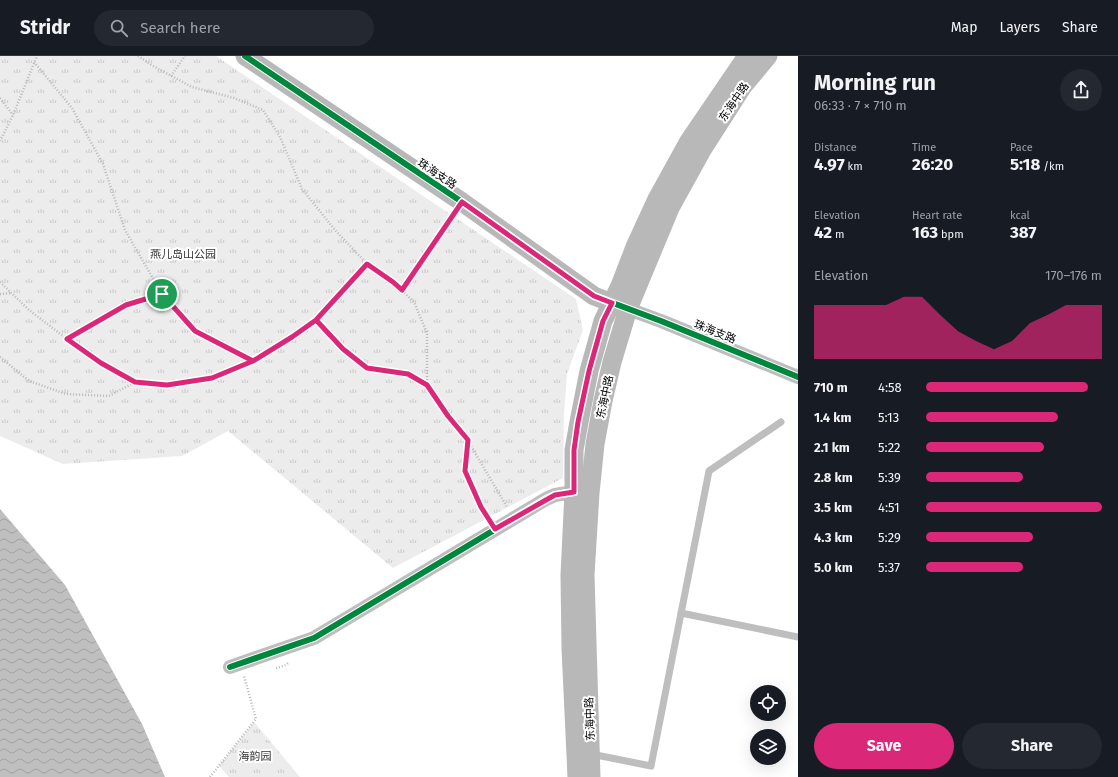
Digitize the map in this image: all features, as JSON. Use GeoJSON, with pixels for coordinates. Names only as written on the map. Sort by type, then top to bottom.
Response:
{"type":"FeatureCollection","features":[{"type":"Feature","properties":{"kind":"main road","name":"珠海支路"},"geometry":{"type":"LineString","coordinates":[[244,56],[462,202],[594,296],[620,306]]}},
{"type":"Feature","properties":{"kind":"main road","name":"东海中路"},"geometry":{"type":"LineString","coordinates":[[591,777],[585,575],[590,493],[595,444],[612,362],[620,306],[620,286],[635,247],[657,199],[689,140],[747,56]]}},
{"type":"Feature","properties":{"kind":"main road","name":"东海中路"},"geometry":{"type":"LineString","coordinates":[[577,777],[570,590],[574,450],[578,422],[589,371],[603,321],[620,306],[670,208],[702,150],[743,86],[768,56]]}},
{"type":"Feature","properties":{"kind":"street","name":"珠海支路"},"geometry":{"type":"LineString","coordinates":[[620,306],[798,377]]}},
{"type":"Feature","properties":{"kind":"street"},"geometry":{"type":"LineString","coordinates":[[230,667],[314,638],[513,518],[555,495],[574,492]]}},
{"type":"Feature","properties":{"kind":"lane"},"geometry":{"type":"LineString","coordinates":[[591,754],[651,766],[709,471],[781,422]]}},
{"type":"Feature","properties":{"kind":"lane"},"geometry":{"type":"LineString","coordinates":[[681,613],[798,637]]}},
{"type":"Feature","properties":{"kind":"path"},"geometry":{"type":"LineString","coordinates":[[0,141],[13,115],[36,56]]}},
{"type":"Feature","properties":{"kind":"path"},"geometry":{"type":"LineString","coordinates":[[138,56],[170,76],[192,87],[234,98],[262,110],[280,137],[302,189],[335,230],[367,264],[393,282],[414,302],[427,333],[427,385]]}},
{"type":"Feature","properties":{"kind":"path"},"geometry":{"type":"LineString","coordinates":[[170,76],[185,56]]}},
{"type":"Feature","properties":{"kind":"path"},"geometry":{"type":"LineString","coordinates":[[34,62],[72,108],[103,164],[125,230],[162,294],[195,331],[253,361]]}},
{"type":"Feature","properties":{"kind":"path"},"geometry":{"type":"LineString","coordinates":[[0,98],[13,115]]}},
{"type":"Feature","properties":{"kind":"path"},"geometry":{"type":"LineString","coordinates":[[402,290],[462,202]]}},
{"type":"Feature","properties":{"kind":"path"},"geometry":{"type":"LineString","coordinates":[[0,282],[29,310],[101,363],[135,382],[167,385],[212,378],[253,361],[316,320],[367,264]]}},
{"type":"Feature","properties":{"kind":"path"},"geometry":{"type":"LineString","coordinates":[[0,294],[12,293]]}},
{"type":"Feature","properties":{"kind":"path"},"geometry":{"type":"LineString","coordinates":[[67,339],[126,305],[162,294]]}},
{"type":"Feature","properties":{"kind":"path"},"geometry":{"type":"LineString","coordinates":[[316,320],[343,349],[367,368],[408,374],[427,385],[448,416],[468,440],[513,518]]}},
{"type":"Feature","properties":{"kind":"path"},"geometry":{"type":"LineString","coordinates":[[0,357],[30,381],[66,394],[109,396],[135,382]]}},
{"type":"Feature","properties":{"kind":"path"},"geometry":{"type":"LineString","coordinates":[[468,440],[465,471],[481,507],[495,529]]}},
{"type":"Feature","properties":{"kind":"path"},"geometry":{"type":"LineString","coordinates":[[272,669],[286,665],[292,660]]}},
{"type":"Feature","properties":{"kind":"path"},"geometry":{"type":"LineString","coordinates":[[210,777],[256,719],[244,676],[251,674]]}},
{"type":"Feature","properties":{"kind":"green space","name":"燕儿岛山公园"},"geometry":{"type":"Polygon","coordinates":[[[0,56],[216,56],[576,299],[583,330],[567,374],[564,413],[563,478],[393,568],[228,431],[182,456],[63,464],[0,436],[0,56]]]}},
{"type":"Feature","properties":{"kind":"green space","name":"海韵园"},"geometry":{"type":"Polygon","coordinates":[[[254,722],[300,777],[229,777],[219,766],[254,722]]]}},
{"type":"Feature","properties":{"kind":"water"},"geometry":{"type":"Polygon","coordinates":[[[0,509],[65,585],[142,724],[165,777],[0,777],[0,509]]]}},
{"type":"Feature","properties":{"kind":"cycle path"},"geometry":{"type":"LineString","coordinates":[[245,56],[462,202],[594,296],[661,321],[798,377]]}},
{"type":"Feature","properties":{"kind":"cycle path"},"geometry":{"type":"LineString","coordinates":[[230,667],[314,638],[546,499],[555,495],[574,492]]}},
{"type":"Feature","properties":{"kind":"route"},"geometry":{"type":"LineString","coordinates":[[162,294],[126,305],[67,339],[101,363],[135,382],[167,385],[212,378],[253,361],[292,337],[316,320],[367,264],[402,290],[462,202],[594,296],[612,303],[603,321],[589,371],[578,422],[574,450],[574,492],[555,495],[495,529],[481,507],[465,471],[468,440],[448,416],[427,385],[408,374],[367,368],[343,349],[316,320],[253,361],[195,331],[162,294]]}}]}
